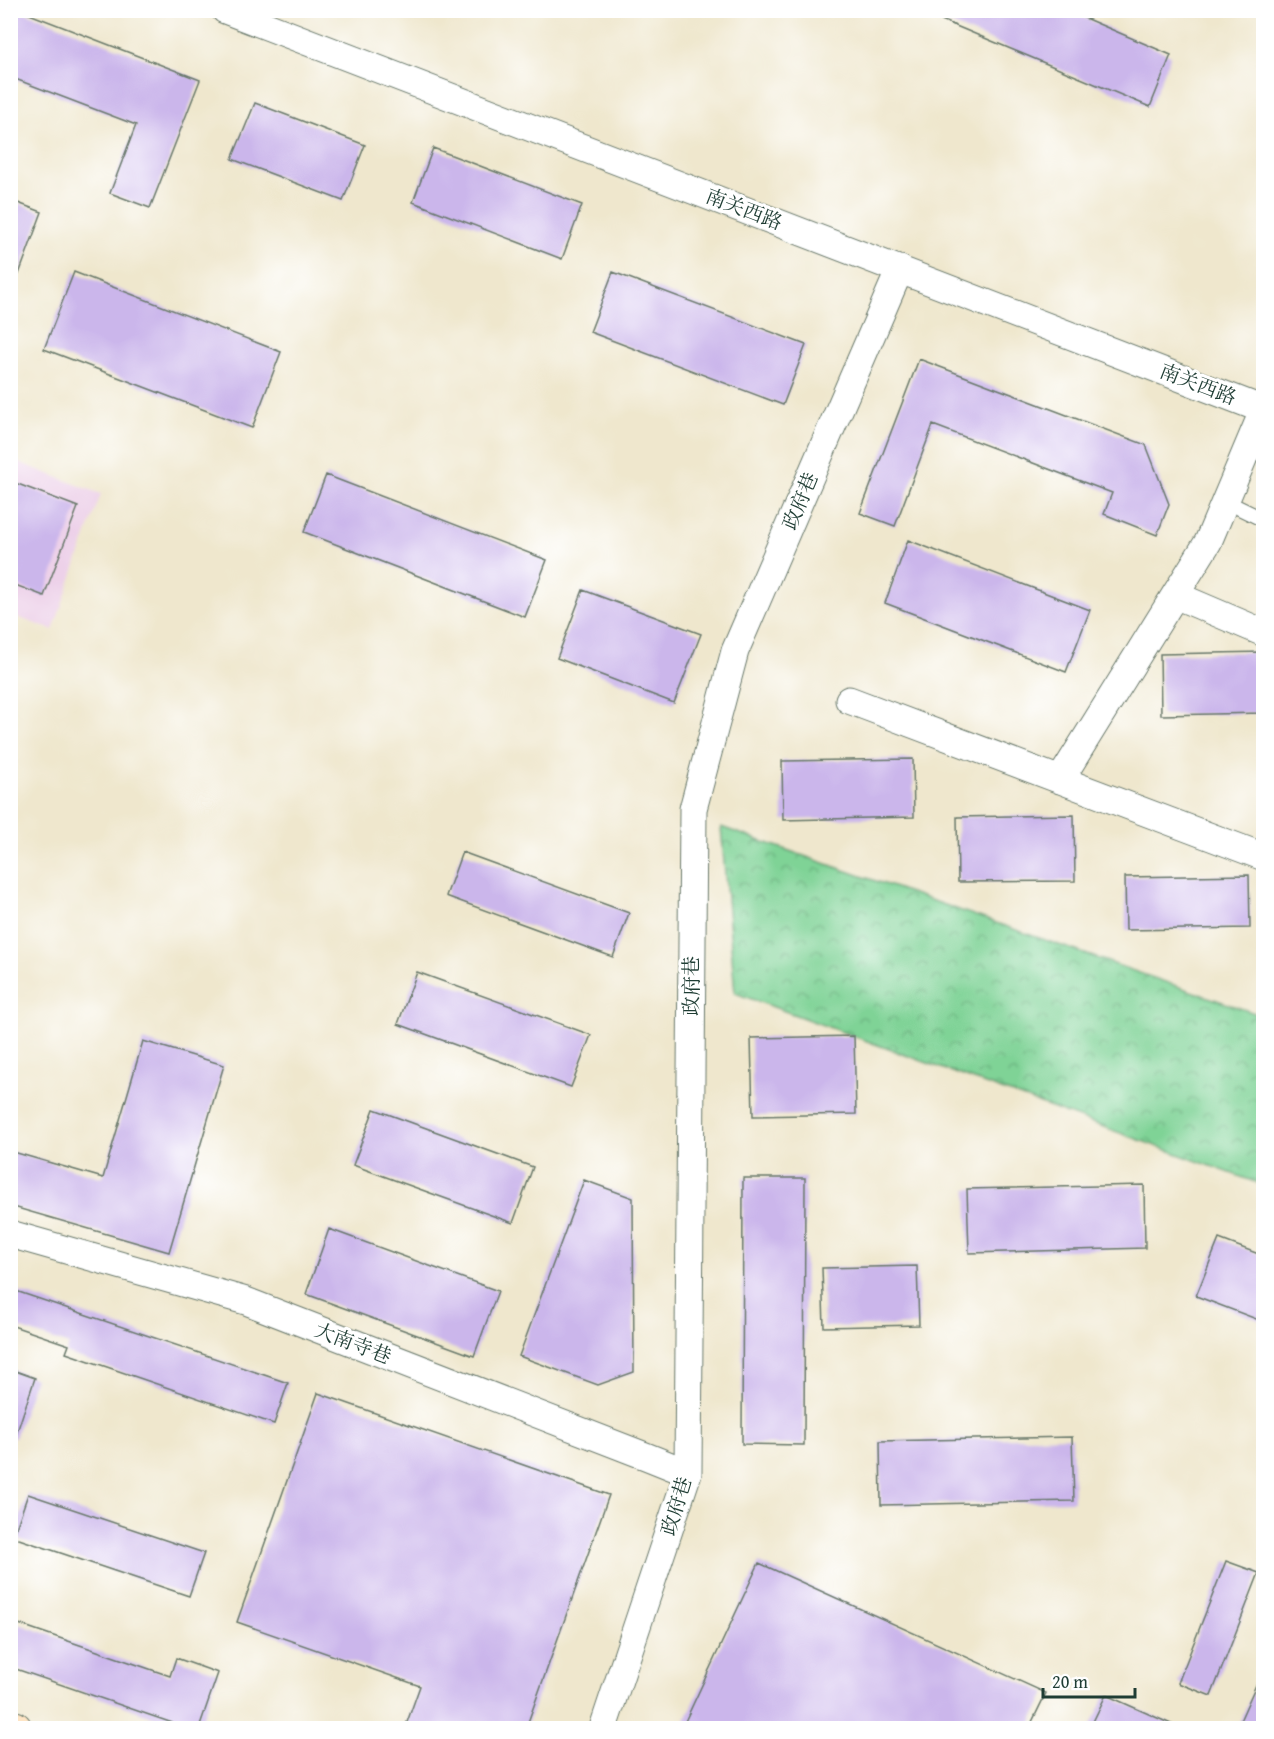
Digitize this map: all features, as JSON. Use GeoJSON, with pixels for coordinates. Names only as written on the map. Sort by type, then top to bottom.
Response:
{"type":"FeatureCollection","features":[{"type":"Feature","properties":{"kind":"street","name":"南关西路"},"geometry":{"type":"LineString","coordinates":[[225,10],[1263,409]]}},
{"type":"Feature","properties":{"kind":"street","name":"政府巷"},"geometry":{"type":"LineString","coordinates":[[603,1728],[688,1473],[693,809],[735,651],[900,269]]}},
{"type":"Feature","properties":{"kind":"street"},"geometry":{"type":"LineString","coordinates":[[1060,780],[1208,542],[1263,409]]}},
{"type":"Feature","properties":{"kind":"street"},"geometry":{"type":"LineString","coordinates":[[1175,594],[1263,633]]}},
{"type":"Feature","properties":{"kind":"street"},"geometry":{"type":"LineString","coordinates":[[849,700],[1263,857]]}},
{"type":"Feature","properties":{"kind":"street","name":"大南寺巷"},"geometry":{"type":"LineString","coordinates":[[10,1234],[246,1301],[688,1473]]}},
{"type":"Feature","properties":{"kind":"lane"},"geometry":{"type":"LineString","coordinates":[[1225,501],[1263,520]]}},
{"type":"Feature","properties":{"kind":"shaded area"},"geometry":{"type":"Polygon","coordinates":[[[10,459],[101,494],[53,630],[11,615],[10,459]]]}},
{"type":"Feature","properties":{"kind":"green space"},"geometry":{"type":"Polygon","coordinates":[[[721,827],[1263,1016],[1263,1185],[735,993],[721,827]]]}},
{"type":"Feature","properties":{"kind":"building"},"geometry":{"type":"Polygon","coordinates":[[[10,10],[19,10],[200,80],[150,208],[110,193],[136,125],[10,77],[10,10]]]}},
{"type":"Feature","properties":{"kind":"building"},"geometry":{"type":"Polygon","coordinates":[[[1066,10],[1171,55],[1150,107],[920,11],[1066,10]]]}},
{"type":"Feature","properties":{"kind":"building"},"geometry":{"type":"Polygon","coordinates":[[[255,103],[365,145],[343,201],[232,159],[255,103]]]}},
{"type":"Feature","properties":{"kind":"building"},"geometry":{"type":"Polygon","coordinates":[[[433,148],[582,205],[562,259],[413,202],[433,148]]]}},
{"type":"Feature","properties":{"kind":"building"},"geometry":{"type":"Polygon","coordinates":[[[10,200],[42,212],[19,274],[10,270],[10,200]]]}},
{"type":"Feature","properties":{"kind":"building"},"geometry":{"type":"Polygon","coordinates":[[[74,272],[281,352],[252,428],[44,349],[74,272]]]}},
{"type":"Feature","properties":{"kind":"building"},"geometry":{"type":"Polygon","coordinates":[[[613,272],[806,345],[783,405],[590,332],[613,272]]]}},
{"type":"Feature","properties":{"kind":"building"},"geometry":{"type":"Polygon","coordinates":[[[919,359],[1146,445],[1169,504],[1157,535],[1104,514],[1112,493],[933,425],[895,526],[860,513],[919,359]]]}},
{"type":"Feature","properties":{"kind":"building"},"geometry":{"type":"Polygon","coordinates":[[[326,475],[547,560],[525,617],[304,532],[326,475]]]}},
{"type":"Feature","properties":{"kind":"building"},"geometry":{"type":"Polygon","coordinates":[[[10,481],[78,507],[44,596],[10,583],[10,481]]]}},
{"type":"Feature","properties":{"kind":"building"},"geometry":{"type":"Polygon","coordinates":[[[908,540],[1090,610],[1066,672],[885,603],[908,540]]]}},
{"type":"Feature","properties":{"kind":"building"},"geometry":{"type":"Polygon","coordinates":[[[583,590],[701,634],[674,703],[557,658],[583,590]]]}},
{"type":"Feature","properties":{"kind":"building"},"geometry":{"type":"Polygon","coordinates":[[[1264,652],[1264,713],[1161,715],[1160,654],[1264,652]]]}},
{"type":"Feature","properties":{"kind":"building"},"geometry":{"type":"Polygon","coordinates":[[[913,759],[914,817],[783,820],[782,761],[913,759]]]}},
{"type":"Feature","properties":{"kind":"building"},"geometry":{"type":"Polygon","coordinates":[[[1074,815],[1075,881],[958,882],[957,817],[1074,815]]]}},
{"type":"Feature","properties":{"kind":"building"},"geometry":{"type":"Polygon","coordinates":[[[462,852],[629,913],[613,957],[446,896],[462,852]]]}},
{"type":"Feature","properties":{"kind":"building"},"geometry":{"type":"Polygon","coordinates":[[[1249,875],[1250,928],[1126,930],[1125,877],[1249,875]]]}},
{"type":"Feature","properties":{"kind":"building"},"geometry":{"type":"Polygon","coordinates":[[[417,972],[591,1035],[571,1087],[398,1024],[417,972]]]}},
{"type":"Feature","properties":{"kind":"building"},"geometry":{"type":"Polygon","coordinates":[[[854,1036],[856,1114],[753,1116],[751,1038],[854,1036]]]}},
{"type":"Feature","properties":{"kind":"building"},"geometry":{"type":"Polygon","coordinates":[[[143,1041],[224,1065],[169,1252],[10,1206],[10,1151],[103,1178],[143,1041]]]}},
{"type":"Feature","properties":{"kind":"building"},"geometry":{"type":"Polygon","coordinates":[[[374,1109],[533,1167],[513,1223],[353,1165],[374,1109]]]}},
{"type":"Feature","properties":{"kind":"building"},"geometry":{"type":"Polygon","coordinates":[[[743,1178],[805,1178],[804,1445],[742,1444],[743,1178]]]}},
{"type":"Feature","properties":{"kind":"building"},"geometry":{"type":"Polygon","coordinates":[[[584,1180],[633,1198],[634,1372],[598,1385],[519,1356],[584,1180]]]}},
{"type":"Feature","properties":{"kind":"building"},"geometry":{"type":"Polygon","coordinates":[[[1144,1185],[1145,1248],[969,1253],[967,1189],[1144,1185]]]}},
{"type":"Feature","properties":{"kind":"building"},"geometry":{"type":"Polygon","coordinates":[[[329,1229],[498,1291],[474,1356],[306,1294],[329,1229]]]}},
{"type":"Feature","properties":{"kind":"building"},"geometry":{"type":"Polygon","coordinates":[[[1219,1239],[1264,1256],[1264,1322],[1196,1296],[1219,1239]]]}},
{"type":"Feature","properties":{"kind":"building"},"geometry":{"type":"Polygon","coordinates":[[[917,1266],[919,1325],[824,1327],[822,1268],[917,1266]]]}},
{"type":"Feature","properties":{"kind":"building"},"geometry":{"type":"Polygon","coordinates":[[[10,1289],[288,1383],[274,1424],[66,1353],[69,1345],[10,1325],[10,1289]]]}},
{"type":"Feature","properties":{"kind":"building"},"geometry":{"type":"Polygon","coordinates":[[[10,1369],[35,1378],[15,1438],[10,1437],[10,1369]]]}},
{"type":"Feature","properties":{"kind":"building"},"geometry":{"type":"Polygon","coordinates":[[[318,1393],[609,1495],[526,1728],[405,1728],[420,1686],[237,1622],[318,1393]]]}},
{"type":"Feature","properties":{"kind":"building"},"geometry":{"type":"Polygon","coordinates":[[[1072,1437],[1074,1501],[881,1505],[880,1441],[1072,1437]]]}},
{"type":"Feature","properties":{"kind":"building"},"geometry":{"type":"Polygon","coordinates":[[[28,1494],[204,1553],[189,1596],[13,1537],[28,1494]]]}},
{"type":"Feature","properties":{"kind":"building"},"geometry":{"type":"Polygon","coordinates":[[[1226,1561],[1259,1573],[1211,1696],[1178,1683],[1226,1561]]]}},
{"type":"Feature","properties":{"kind":"building"},"geometry":{"type":"Polygon","coordinates":[[[759,1563],[1046,1693],[1029,1728],[682,1728],[759,1563]]]}},
{"type":"Feature","properties":{"kind":"building"},"geometry":{"type":"Polygon","coordinates":[[[10,1621],[170,1676],[176,1658],[218,1673],[199,1728],[187,1728],[10,1667],[10,1621]]]}},
{"type":"Feature","properties":{"kind":"building"},"geometry":{"type":"Polygon","coordinates":[[[1264,1667],[1264,1728],[1252,1728],[1239,1723],[1264,1667]]]}},
{"type":"Feature","properties":{"kind":"building"},"geometry":{"type":"Polygon","coordinates":[[[1106,1695],[1180,1728],[1090,1728],[1106,1695]]]}}]}
